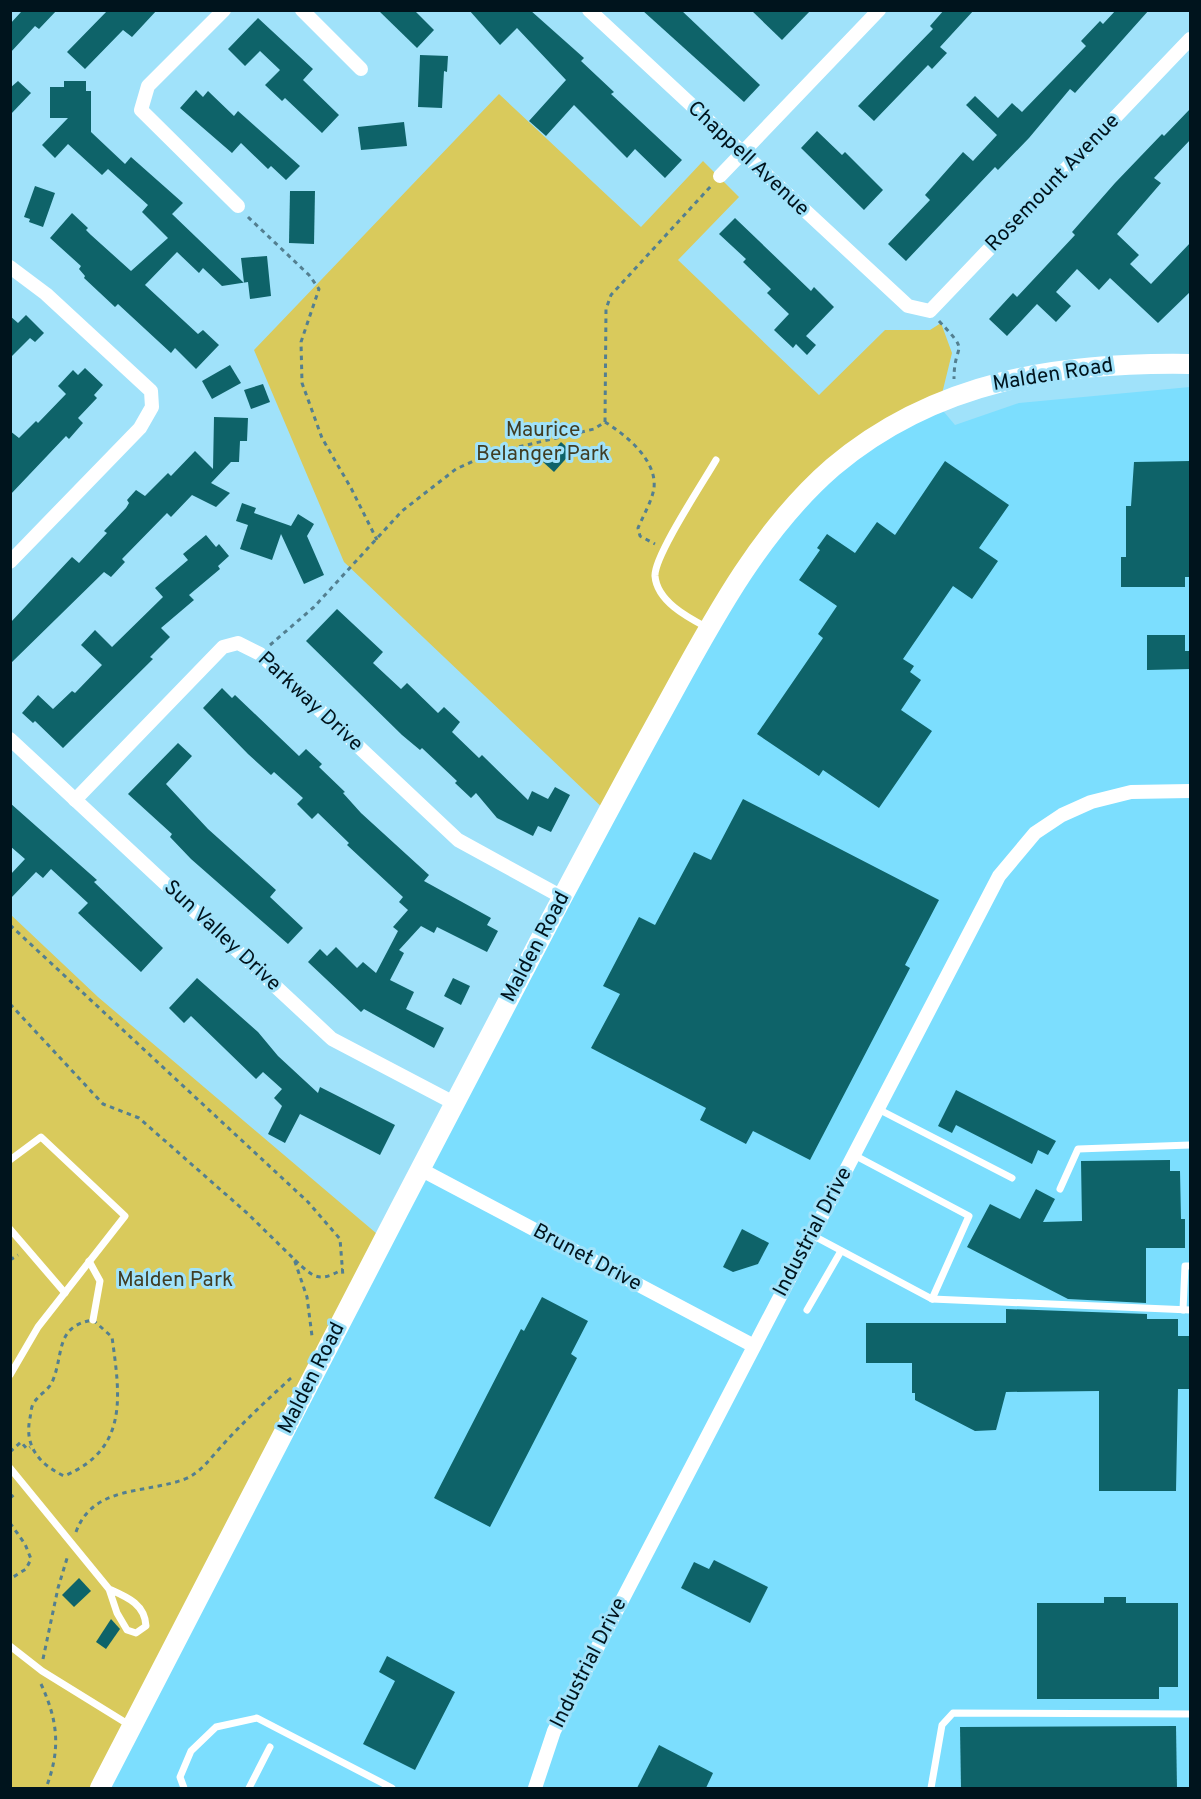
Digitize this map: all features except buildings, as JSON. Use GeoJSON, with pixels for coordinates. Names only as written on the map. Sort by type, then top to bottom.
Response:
{"type":"FeatureCollection","features":[{"type":"Feature","properties":{"kind":"main road","name":"Malden Road"},"geometry":{"type":"LineString","coordinates":[[100,1788],[562,897],[708,629],[781,519],[833,468],[883,430],[955,395],[1006,379],[1120,363],[1191,364]]}},
{"type":"Feature","properties":{"kind":"street"},"geometry":{"type":"LineString","coordinates":[[224,10],[148,86],[141,110],[238,206]]}},
{"type":"Feature","properties":{"kind":"street"},"geometry":{"type":"LineString","coordinates":[[302,10],[361,69]]}},
{"type":"Feature","properties":{"kind":"street","name":"Chappell Avenue"},"geometry":{"type":"LineString","coordinates":[[588,10],[741,154],[908,306],[930,311]]}},
{"type":"Feature","properties":{"kind":"street"},"geometry":{"type":"LineString","coordinates":[[720,176],[879,10]]}},
{"type":"Feature","properties":{"kind":"street","name":"Rosemount Avenue"},"geometry":{"type":"LineString","coordinates":[[930,311],[1191,39]]}},
{"type":"Feature","properties":{"kind":"street"},"geometry":{"type":"LineString","coordinates":[[10,267],[46,294],[151,392],[152,407],[140,428],[10,562]]}},
{"type":"Feature","properties":{"kind":"street","name":"Parkway Drive"},"geometry":{"type":"LineString","coordinates":[[75,800],[223,647],[238,644],[260,654],[458,840],[562,897]]}},
{"type":"Feature","properties":{"kind":"street","name":"Sun Valley Drive"},"geometry":{"type":"LineString","coordinates":[[10,739],[332,1039],[454,1103]]}},
{"type":"Feature","properties":{"kind":"street","name":"Industrial Drive"},"geometry":{"type":"LineString","coordinates":[[535,1788],[554,1731],[999,876],[1035,834],[1062,815],[1091,802],[1131,792],[1191,791]]}},
{"type":"Feature","properties":{"kind":"street","name":"Brunet Drive"},"geometry":{"type":"LineString","coordinates":[[420,1169],[754,1346]]}},
{"type":"Feature","properties":{"kind":"lane"},"geometry":{"type":"LineString","coordinates":[[708,629],[676,610],[661,591],[655,577],[657,566],[665,550],[716,460]]}},
{"type":"Feature","properties":{"kind":"lane"},"geometry":{"type":"LineString","coordinates":[[878,1109],[1012,1178]]}},
{"type":"Feature","properties":{"kind":"lane"},"geometry":{"type":"LineString","coordinates":[[10,1160],[41,1137],[125,1216],[38,1327],[10,1375]]}},
{"type":"Feature","properties":{"kind":"lane"},"geometry":{"type":"LineString","coordinates":[[1060,1189],[1078,1149],[1191,1145]]}},
{"type":"Feature","properties":{"kind":"lane"},"geometry":{"type":"LineString","coordinates":[[854,1155],[969,1216],[932,1299]]}},
{"type":"Feature","properties":{"kind":"lane"},"geometry":{"type":"LineString","coordinates":[[10,1229],[65,1293]]}},
{"type":"Feature","properties":{"kind":"lane"},"geometry":{"type":"LineString","coordinates":[[812,1235],[932,1299],[1187,1310],[1185,1266],[1191,1266]]}},
{"type":"Feature","properties":{"kind":"lane"},"geometry":{"type":"LineString","coordinates":[[807,1311],[841,1251]]}},
{"type":"Feature","properties":{"kind":"lane"},"geometry":{"type":"LineString","coordinates":[[89,1261],[100,1281],[93,1320]]}},
{"type":"Feature","properties":{"kind":"lane"},"geometry":{"type":"LineString","coordinates":[[10,1468],[109,1589],[117,1613],[127,1630],[136,1633],[146,1626],[146,1616],[132,1599],[109,1589]]}},
{"type":"Feature","properties":{"kind":"lane"},"geometry":{"type":"LineString","coordinates":[[10,1646],[42,1671],[132,1727]]}},
{"type":"Feature","properties":{"kind":"lane"},"geometry":{"type":"LineString","coordinates":[[931,1788],[942,1725],[953,1713],[1191,1714]]}},
{"type":"Feature","properties":{"kind":"lane"},"geometry":{"type":"LineString","coordinates":[[184,1788],[180,1777],[191,1750],[216,1727],[257,1718],[392,1788]]}},
{"type":"Feature","properties":{"kind":"lane"},"geometry":{"type":"LineString","coordinates":[[249,1788],[270,1747]]}},
{"type":"Feature","properties":{"kind":"path"},"geometry":{"type":"LineString","coordinates":[[605,422],[606,309],[611,295],[720,176]]}},
{"type":"Feature","properties":{"kind":"path"},"geometry":{"type":"LineString","coordinates":[[238,206],[309,275],[319,289],[301,342],[302,383],[322,438],[377,540]]}},
{"type":"Feature","properties":{"kind":"path"},"geometry":{"type":"LineString","coordinates":[[930,311],[960,343],[961,351],[954,363],[955,395]]}},
{"type":"Feature","properties":{"kind":"path"},"geometry":{"type":"LineString","coordinates":[[260,654],[314,607],[402,511],[456,469],[489,454],[594,429],[605,422]]}},
{"type":"Feature","properties":{"kind":"path"},"geometry":{"type":"LineString","coordinates":[[605,422],[634,444],[650,468],[654,490],[638,528],[640,536],[665,550]]}},
{"type":"Feature","properties":{"kind":"path"},"geometry":{"type":"LineString","coordinates":[[10,925],[308,1202],[340,1239],[343,1280]]}},
{"type":"Feature","properties":{"kind":"path"},"geometry":{"type":"LineString","coordinates":[[10,1004],[103,1104],[139,1118],[248,1213],[313,1277],[327,1278],[343,1269]]}},
{"type":"Feature","properties":{"kind":"path"},"geometry":{"type":"LineString","coordinates":[[294,1259],[307,1297],[313,1341],[317,1332]]}},
{"type":"Feature","properties":{"kind":"path"},"geometry":{"type":"LineString","coordinates":[[93,1320],[112,1337],[117,1372],[117,1408],[114,1427],[106,1446],[91,1461],[64,1476],[50,1469],[30,1447],[27,1431],[33,1402],[53,1380],[60,1345],[68,1332],[82,1321],[93,1320]]}},
{"type":"Feature","properties":{"kind":"path"},"geometry":{"type":"LineString","coordinates":[[46,1788],[55,1766],[57,1747],[53,1710],[41,1684],[42,1671],[58,1588],[84,1513],[99,1500],[185,1479],[202,1469],[218,1449],[296,1374]]}},
{"type":"Feature","properties":{"kind":"path"},"geometry":{"type":"LineString","coordinates":[[10,1452],[21,1442],[27,1449],[30,1447]]}},
{"type":"Feature","properties":{"kind":"path"},"geometry":{"type":"LineString","coordinates":[[10,1523],[32,1558],[26,1569],[10,1579]]}},
{"type":"Feature","properties":{"kind":"path"},"geometry":{"type":"LineString","coordinates":[[10,1530],[17,1532]]}},
{"type":"Feature","properties":{"kind":"shaded area"},"geometry":{"type":"Polygon","coordinates":[[[1190,387],[1190,1788],[98,1788],[749,555],[868,441],[939,406],[955,425],[1019,403],[1190,387]]]}},
{"type":"Feature","properties":{"kind":"green space","name":"Maurice Belanger Park"},"geometry":{"type":"Polygon","coordinates":[[[499,94],[641,227],[703,161],[739,197],[678,260],[819,395],[885,330],[930,330],[941,323],[952,353],[939,406],[868,441],[798,500],[607,812],[344,562],[254,350],[499,94]]]}},
{"type":"Feature","properties":{"kind":"green space","name":"Malden Park"},"geometry":{"type":"Polygon","coordinates":[[[10,914],[98,997],[383,1239],[98,1788],[11,1788],[10,914]]]}}]}
